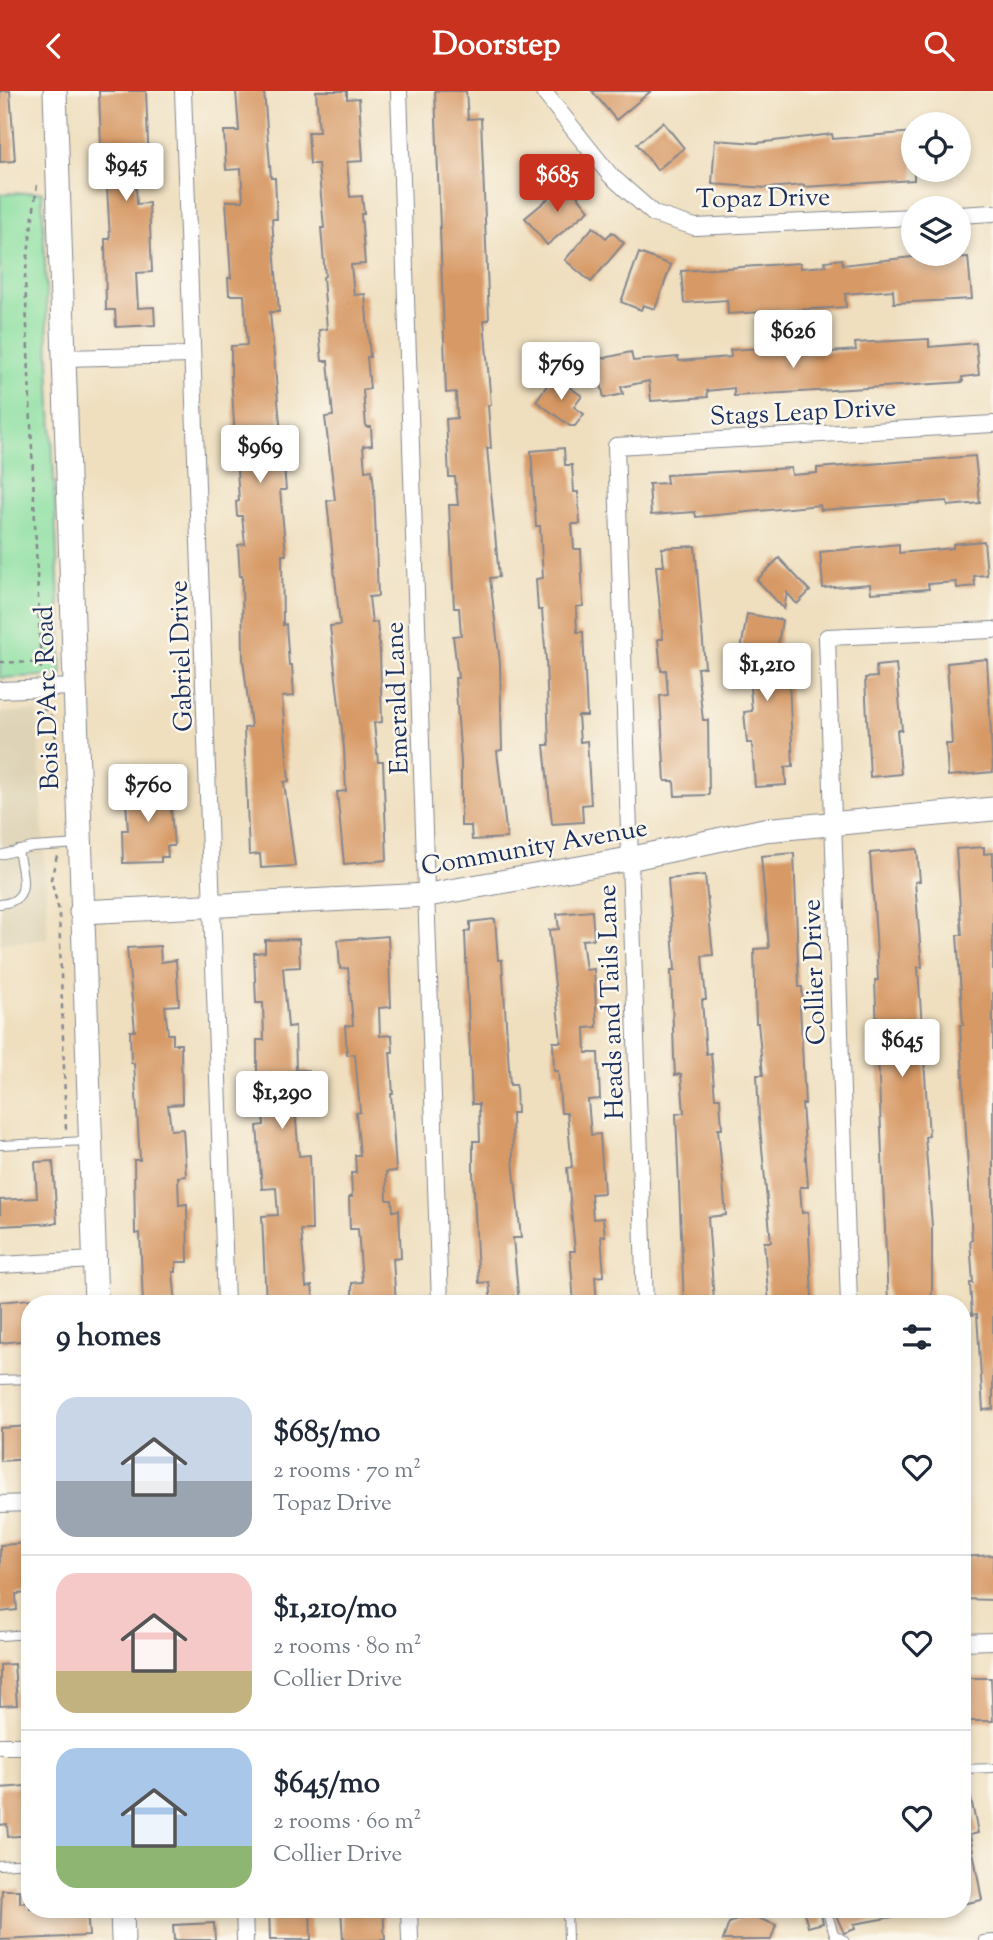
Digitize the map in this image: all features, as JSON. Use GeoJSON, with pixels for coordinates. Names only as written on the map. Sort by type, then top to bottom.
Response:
{"type":"FeatureCollection","features":[{"type":"Feature","properties":{"kind":"street","name":"Bois D'Arc Road"},"geometry":{"type":"LineString","coordinates":[[55,91],[74,687],[69,845],[81,912],[96,1295]]}},
{"type":"Feature","properties":{"kind":"street","name":"Gabriel Drive"},"geometry":{"type":"LineString","coordinates":[[183,91],[214,903],[226,1295]]}},
{"type":"Feature","properties":{"kind":"street","name":"Emerald Lane"},"geometry":{"type":"LineString","coordinates":[[399,91],[440,1295]]}},
{"type":"Feature","properties":{"kind":"street","name":"Topaz Drive"},"geometry":{"type":"LineString","coordinates":[[543,91],[610,175],[654,213],[685,224],[695,227],[901,218]]}},
{"type":"Feature","properties":{"kind":"street"},"geometry":{"type":"LineString","coordinates":[[971,214],[993,213]]}},
{"type":"Feature","properties":{"kind":"street"},"geometry":{"type":"LineString","coordinates":[[63,358],[192,355]]}},
{"type":"Feature","properties":{"kind":"street","name":"Stags Leap Drive"},"geometry":{"type":"LineString","coordinates":[[616,446],[993,424]]}},
{"type":"Feature","properties":{"kind":"street","name":"Heads and Tails Lane"},"geometry":{"type":"LineString","coordinates":[[616,446],[645,1295]]}},
{"type":"Feature","properties":{"kind":"street","name":"Collier Drive"},"geometry":{"type":"LineString","coordinates":[[849,1295],[827,638],[993,630]]}},
{"type":"Feature","properties":{"kind":"street"},"geometry":{"type":"LineString","coordinates":[[0,690],[74,687]]}},
{"type":"Feature","properties":{"kind":"street","name":"Community Avenue"},"geometry":{"type":"LineString","coordinates":[[81,912],[214,903],[428,895],[629,859],[764,830],[993,809]]}},
{"type":"Feature","properties":{"kind":"street"},"geometry":{"type":"LineString","coordinates":[[0,1265],[94,1260]]}},
{"type":"Feature","properties":{"kind":"street"},"geometry":{"type":"LineString","coordinates":[[0,1504],[21,1503]]}},
{"type":"Feature","properties":{"kind":"street"},"geometry":{"type":"LineString","coordinates":[[971,1642],[993,1641]]}},
{"type":"Feature","properties":{"kind":"street"},"geometry":{"type":"LineString","coordinates":[[0,1746],[21,1745]]}},
{"type":"Feature","properties":{"kind":"street"},"geometry":{"type":"LineString","coordinates":[[122,1918],[123,1940]]}},
{"type":"Feature","properties":{"kind":"street"},"geometry":{"type":"LineString","coordinates":[[244,1918],[245,1940]]}},
{"type":"Feature","properties":{"kind":"street"},"geometry":{"type":"LineString","coordinates":[[409,1918],[410,1940]]}},
{"type":"Feature","properties":{"kind":"lane"},"geometry":{"type":"LineString","coordinates":[[0,855],[69,845]]}},
{"type":"Feature","properties":{"kind":"lane"},"geometry":{"type":"LineString","coordinates":[[0,904],[16,901],[23,894],[25,883],[18,851]]}},
{"type":"Feature","properties":{"kind":"lane"},"geometry":{"type":"LineString","coordinates":[[0,1145],[90,1141]]}},
{"type":"Feature","properties":{"kind":"lane"},"geometry":{"type":"LineString","coordinates":[[0,1380],[21,1379]]}},
{"type":"Feature","properties":{"kind":"lane"},"geometry":{"type":"LineString","coordinates":[[0,1636],[21,1635]]}},
{"type":"Feature","properties":{"kind":"lane"},"geometry":{"type":"LineString","coordinates":[[971,1769],[993,1768]]}},
{"type":"Feature","properties":{"kind":"lane"},"geometry":{"type":"LineString","coordinates":[[0,1865],[21,1864]]}},
{"type":"Feature","properties":{"kind":"lane"},"geometry":{"type":"LineString","coordinates":[[567,1918],[568,1940]]}},
{"type":"Feature","properties":{"kind":"lane"},"geometry":{"type":"LineString","coordinates":[[828,1918],[832,1937],[844,1940]]}},
{"type":"Feature","properties":{"kind":"lane"},"geometry":{"type":"LineString","coordinates":[[983,1940],[993,1939]]}},
{"type":"Feature","properties":{"kind":"path"},"geometry":{"type":"LineString","coordinates":[[37,181],[25,277],[41,671]]}},
{"type":"Feature","properties":{"kind":"path"},"geometry":{"type":"LineString","coordinates":[[39,650],[56,655]]}},
{"type":"Feature","properties":{"kind":"path"},"geometry":{"type":"LineString","coordinates":[[0,662],[40,663]]}},
{"type":"Feature","properties":{"kind":"path"},"geometry":{"type":"LineString","coordinates":[[43,708],[55,721],[56,762]]}},
{"type":"Feature","properties":{"kind":"path"},"geometry":{"type":"LineString","coordinates":[[67,1142],[59,911],[51,879],[69,845]]}},
{"type":"Feature","properties":{"kind":"shaded area"},"geometry":{"type":"Polygon","coordinates":[[[37,711],[48,940],[0,943],[0,713],[37,711]]]}},
{"type":"Feature","properties":{"kind":"green space"},"geometry":{"type":"Polygon","coordinates":[[[42,192],[62,675],[0,678],[0,194],[42,192]]]}},
{"type":"Feature","properties":{"kind":"building"},"geometry":{"type":"Polygon","coordinates":[[[0,91],[10,91],[15,161],[0,162],[0,91]]]}},
{"type":"Feature","properties":{"kind":"building"},"geometry":{"type":"Polygon","coordinates":[[[99,91],[146,91],[149,168],[135,169],[137,204],[149,203],[152,272],[136,273],[138,308],[154,307],[155,325],[116,327],[115,310],[106,310],[105,239],[110,239],[106,171],[102,171],[99,91]]]}},
{"type":"Feature","properties":{"kind":"building"},"geometry":{"type":"Polygon","coordinates":[[[236,91],[264,91],[271,178],[275,178],[277,219],[272,219],[279,312],[270,312],[286,490],[280,490],[286,555],[282,555],[283,625],[286,624],[294,696],[282,697],[289,781],[284,782],[295,866],[261,868],[260,854],[249,855],[244,728],[251,727],[243,659],[242,576],[238,545],[245,544],[242,516],[237,516],[236,502],[239,501],[231,376],[231,346],[247,345],[244,295],[229,295],[228,278],[231,278],[226,201],[243,201],[241,169],[226,170],[224,131],[239,131],[236,91]]]}},
{"type":"Feature","properties":{"kind":"building"},"geometry":{"type":"Polygon","coordinates":[[[316,91],[347,91],[347,99],[359,98],[363,161],[347,162],[350,197],[362,196],[364,214],[361,214],[365,264],[351,265],[354,295],[365,294],[370,357],[367,357],[370,389],[363,390],[366,427],[371,427],[372,445],[363,446],[365,471],[372,470],[374,488],[378,596],[369,597],[372,623],[377,622],[380,653],[382,722],[374,723],[378,762],[383,762],[387,860],[344,864],[337,792],[346,791],[344,748],[330,626],[340,625],[327,501],[335,500],[325,417],[333,416],[328,361],[322,361],[319,330],[327,329],[321,228],[324,228],[318,164],[310,164],[308,132],[319,132],[316,91]]]}},
{"type":"Feature","properties":{"kind":"building"},"geometry":{"type":"Polygon","coordinates":[[[435,91],[466,91],[468,119],[481,118],[489,320],[484,320],[491,405],[488,405],[491,448],[487,448],[499,577],[490,578],[500,663],[502,750],[497,751],[507,838],[472,840],[471,826],[461,826],[461,762],[455,678],[458,678],[453,636],[461,635],[459,608],[454,608],[449,505],[458,505],[455,477],[449,477],[446,419],[457,418],[456,392],[446,393],[435,91]]]}},
{"type":"Feature","properties":{"kind":"building"},"geometry":{"type":"Polygon","coordinates":[[[592,91],[651,91],[616,120],[592,91]]]}},
{"type":"Feature","properties":{"kind":"building"},"geometry":{"type":"Polygon","coordinates":[[[663,122],[684,148],[657,170],[637,144],[663,122]]]}},
{"type":"Feature","properties":{"kind":"building"},"geometry":{"type":"Polygon","coordinates":[[[901,133],[901,181],[767,188],[712,184],[715,140],[757,143],[832,134],[833,139],[901,133]]]}},
{"type":"Feature","properties":{"kind":"building"},"geometry":{"type":"Polygon","coordinates":[[[567,183],[589,210],[547,245],[525,218],[567,183]]]}},
{"type":"Feature","properties":{"kind":"building"},"geometry":{"type":"Polygon","coordinates":[[[593,227],[606,238],[612,232],[624,243],[591,282],[565,260],[593,227]]]}},
{"type":"Feature","properties":{"kind":"building"},"geometry":{"type":"Polygon","coordinates":[[[639,253],[671,265],[655,309],[643,305],[641,310],[621,302],[639,253]]]}},
{"type":"Feature","properties":{"kind":"building"},"geometry":{"type":"Polygon","coordinates":[[[901,258],[901,266],[969,266],[972,299],[894,303],[893,290],[845,294],[846,307],[728,314],[727,300],[684,303],[681,271],[800,263],[801,268],[826,266],[825,261],[842,259],[843,265],[901,258]]]}},
{"type":"Feature","properties":{"kind":"building"},"geometry":{"type":"Polygon","coordinates":[[[929,339],[929,347],[976,343],[979,375],[962,377],[963,382],[734,396],[734,388],[707,391],[708,397],[651,401],[649,381],[621,387],[623,394],[604,398],[596,360],[631,352],[633,361],[678,357],[679,361],[731,357],[730,350],[762,348],[762,354],[803,350],[804,354],[856,350],[855,343],[929,339]]]}},
{"type":"Feature","properties":{"kind":"building"},"geometry":{"type":"Polygon","coordinates":[[[554,376],[582,396],[574,407],[584,414],[575,426],[570,426],[536,401],[554,376]]]}},
{"type":"Feature","properties":{"kind":"building"},"geometry":{"type":"Polygon","coordinates":[[[564,448],[565,465],[572,465],[574,492],[578,492],[580,524],[572,524],[574,549],[581,549],[583,606],[576,607],[577,632],[583,632],[587,716],[578,716],[580,742],[587,741],[591,804],[582,805],[583,822],[552,824],[544,745],[549,745],[546,660],[542,610],[538,610],[536,579],[543,578],[531,451],[564,448]]]}},
{"type":"Feature","properties":{"kind":"building"},"geometry":{"type":"Polygon","coordinates":[[[975,456],[980,503],[948,506],[947,501],[821,510],[820,505],[696,517],[695,512],[651,515],[649,484],[667,483],[666,475],[791,468],[792,475],[817,473],[817,468],[975,456]]]}},
{"type":"Feature","properties":{"kind":"building"},"geometry":{"type":"Polygon","coordinates":[[[984,541],[987,575],[974,576],[975,586],[957,588],[956,582],[928,584],[929,589],[871,593],[870,584],[823,588],[820,552],[899,544],[899,553],[953,548],[953,544],[984,541]]]}},
{"type":"Feature","properties":{"kind":"building"},"geometry":{"type":"Polygon","coordinates":[[[695,546],[705,667],[697,668],[703,720],[708,720],[709,795],[675,796],[674,781],[665,781],[660,696],[668,695],[666,670],[661,671],[658,639],[663,639],[656,566],[664,566],[662,548],[695,546]]]}},
{"type":"Feature","properties":{"kind":"building"},"geometry":{"type":"Polygon","coordinates":[[[779,558],[810,591],[797,604],[787,593],[784,609],[757,580],[779,558]]]}},
{"type":"Feature","properties":{"kind":"building"},"geometry":{"type":"Polygon","coordinates":[[[747,614],[782,620],[775,664],[781,663],[782,681],[789,681],[793,766],[785,767],[786,785],[755,787],[752,743],[747,743],[744,712],[752,711],[747,651],[741,650],[747,614]]]}},
{"type":"Feature","properties":{"kind":"building"},"geometry":{"type":"Polygon","coordinates":[[[987,659],[993,772],[948,776],[946,744],[952,744],[947,663],[987,659]]]}},
{"type":"Feature","properties":{"kind":"building"},"geometry":{"type":"Polygon","coordinates":[[[896,664],[902,730],[897,730],[901,774],[870,777],[865,678],[877,677],[876,666],[896,664]]]}},
{"type":"Feature","properties":{"kind":"building"},"geometry":{"type":"Polygon","coordinates":[[[169,784],[174,846],[167,846],[168,857],[161,857],[161,862],[123,863],[122,830],[128,830],[125,788],[169,784]]]}},
{"type":"Feature","properties":{"kind":"building"},"geometry":{"type":"Polygon","coordinates":[[[984,847],[984,854],[993,853],[993,1409],[983,1410],[977,1314],[972,1315],[970,1283],[973,1283],[972,1240],[960,1025],[963,1025],[957,935],[962,935],[956,849],[984,847]]]}},
{"type":"Feature","properties":{"kind":"building"},"geometry":{"type":"Polygon","coordinates":[[[917,849],[920,881],[915,882],[922,967],[918,967],[929,1136],[925,1137],[932,1226],[932,1295],[888,1295],[875,980],[878,980],[870,853],[917,849]]]}},
{"type":"Feature","properties":{"kind":"building"},"geometry":{"type":"Polygon","coordinates":[[[794,853],[799,987],[802,987],[803,1006],[800,1006],[805,1104],[802,1104],[808,1187],[800,1187],[802,1213],[808,1212],[812,1295],[768,1295],[764,1242],[771,1242],[759,1117],[757,1075],[763,1075],[756,1023],[754,949],[769,948],[761,856],[794,853]]]}},
{"type":"Feature","properties":{"kind":"building"},"geometry":{"type":"Polygon","coordinates":[[[705,875],[713,955],[702,956],[706,1000],[702,1000],[706,1054],[711,1053],[715,1098],[720,1098],[722,1129],[718,1129],[726,1215],[708,1217],[714,1295],[684,1295],[676,1114],[684,1113],[681,1074],[675,1075],[671,970],[675,970],[668,879],[705,875]]]}},
{"type":"Feature","properties":{"kind":"building"},"geometry":{"type":"Polygon","coordinates":[[[592,911],[594,939],[582,940],[586,970],[594,969],[597,1027],[585,1028],[586,1053],[598,1053],[600,1099],[588,1100],[591,1135],[600,1134],[604,1193],[591,1194],[593,1219],[603,1218],[605,1236],[601,1236],[604,1276],[595,1277],[596,1295],[573,1295],[570,1251],[575,1251],[567,1168],[572,1167],[567,1113],[561,1113],[558,1071],[554,1071],[553,1042],[561,1042],[549,930],[559,929],[557,914],[592,911]]]}},
{"type":"Feature","properties":{"kind":"building"},"geometry":{"type":"Polygon","coordinates":[[[495,919],[498,960],[502,960],[510,1085],[516,1085],[517,1113],[512,1113],[513,1160],[521,1238],[513,1238],[518,1295],[490,1295],[489,1282],[479,1283],[473,1141],[480,1141],[479,1104],[472,1104],[465,932],[470,931],[470,922],[495,919]]]}},
{"type":"Feature","properties":{"kind":"building"},"geometry":{"type":"Polygon","coordinates":[[[388,936],[391,1007],[379,1008],[380,1036],[392,1035],[393,1052],[390,1052],[391,1094],[396,1171],[386,1172],[387,1200],[392,1200],[393,1211],[399,1210],[401,1258],[393,1259],[395,1295],[352,1295],[352,1283],[362,1282],[358,1229],[350,1229],[349,1197],[352,1197],[351,1173],[356,1173],[355,1155],[360,1155],[356,1113],[360,1112],[355,1054],[347,1055],[345,1026],[353,1025],[348,968],[340,969],[338,940],[388,936]]]}},
{"type":"Feature","properties":{"kind":"building"},"geometry":{"type":"Polygon","coordinates":[[[299,939],[300,967],[283,968],[288,1027],[295,1026],[296,1070],[308,1070],[309,1098],[294,1098],[299,1156],[310,1155],[312,1230],[301,1230],[306,1287],[312,1286],[313,1295],[266,1295],[262,1216],[278,1215],[276,1188],[262,1189],[257,1126],[264,1125],[262,1100],[258,1100],[257,1040],[264,1040],[263,1003],[256,1003],[254,953],[265,952],[265,940],[299,939]]]}},
{"type":"Feature","properties":{"kind":"building"},"geometry":{"type":"Polygon","coordinates":[[[160,946],[161,962],[176,960],[179,1005],[165,1006],[168,1034],[173,1034],[173,1044],[181,1044],[182,1104],[168,1105],[171,1130],[183,1129],[186,1176],[178,1177],[179,1205],[187,1204],[188,1262],[176,1262],[176,1272],[173,1272],[175,1295],[143,1295],[140,1233],[135,1234],[134,1160],[140,1160],[134,1063],[131,1063],[130,1031],[135,1031],[127,948],[160,946]]]}},
{"type":"Feature","properties":{"kind":"building"},"geometry":{"type":"Polygon","coordinates":[[[53,1161],[57,1223],[0,1226],[0,1200],[37,1198],[35,1162],[53,1161]]]}},
{"type":"Feature","properties":{"kind":"building"},"geometry":{"type":"Polygon","coordinates":[[[21,1300],[21,1341],[0,1343],[0,1302],[21,1300]]]}},
{"type":"Feature","properties":{"kind":"building"},"geometry":{"type":"Polygon","coordinates":[[[21,1427],[21,1460],[0,1461],[0,1428],[21,1427]]]}},
{"type":"Feature","properties":{"kind":"building"},"geometry":{"type":"Polygon","coordinates":[[[21,1544],[21,1594],[16,1594],[17,1610],[0,1612],[0,1545],[21,1544]]]}},
{"type":"Feature","properties":{"kind":"building"},"geometry":{"type":"Polygon","coordinates":[[[993,1555],[993,1600],[971,1599],[971,1556],[993,1555]]]}},
{"type":"Feature","properties":{"kind":"building"},"geometry":{"type":"Polygon","coordinates":[[[14,1664],[17,1705],[0,1706],[0,1665],[14,1664]]]}},
{"type":"Feature","properties":{"kind":"building"},"geometry":{"type":"Polygon","coordinates":[[[971,1678],[991,1678],[993,1721],[971,1721],[971,1678]]]}},
{"type":"Feature","properties":{"kind":"building"},"geometry":{"type":"Polygon","coordinates":[[[21,1786],[21,1836],[8,1837],[7,1824],[0,1825],[0,1788],[21,1786]]]}},
{"type":"Feature","properties":{"kind":"building"},"geometry":{"type":"Polygon","coordinates":[[[971,1799],[978,1833],[971,1835],[971,1799]]]}},
{"type":"Feature","properties":{"kind":"building"},"geometry":{"type":"Polygon","coordinates":[[[971,1840],[982,1900],[971,1902],[971,1840]]]}},
{"type":"Feature","properties":{"kind":"building"},"geometry":{"type":"Polygon","coordinates":[[[2,1890],[20,1890],[21,1918],[88,1918],[89,1936],[0,1940],[2,1890]]]}},
{"type":"Feature","properties":{"kind":"building"},"geometry":{"type":"Polygon","coordinates":[[[269,1918],[310,1918],[311,1940],[270,1940],[269,1918]]]}},
{"type":"Feature","properties":{"kind":"building"},"geometry":{"type":"Polygon","coordinates":[[[342,1918],[384,1918],[385,1940],[343,1940],[342,1918]]]}},
{"type":"Feature","properties":{"kind":"building"},"geometry":{"type":"Polygon","coordinates":[[[742,1918],[758,1918],[776,1925],[771,1940],[723,1940],[729,1923],[742,1918]]]}},
{"type":"Feature","properties":{"kind":"building"},"geometry":{"type":"Polygon","coordinates":[[[806,1918],[822,1918],[823,1923],[808,1927],[806,1918]]]}},
{"type":"Feature","properties":{"kind":"building"},"geometry":{"type":"Polygon","coordinates":[[[837,1918],[887,1918],[854,1924],[855,1929],[844,1933],[837,1918]]]}},
{"type":"Feature","properties":{"kind":"building"},"geometry":{"type":"Polygon","coordinates":[[[214,1923],[215,1940],[174,1940],[173,1925],[214,1923]]]}}]}
